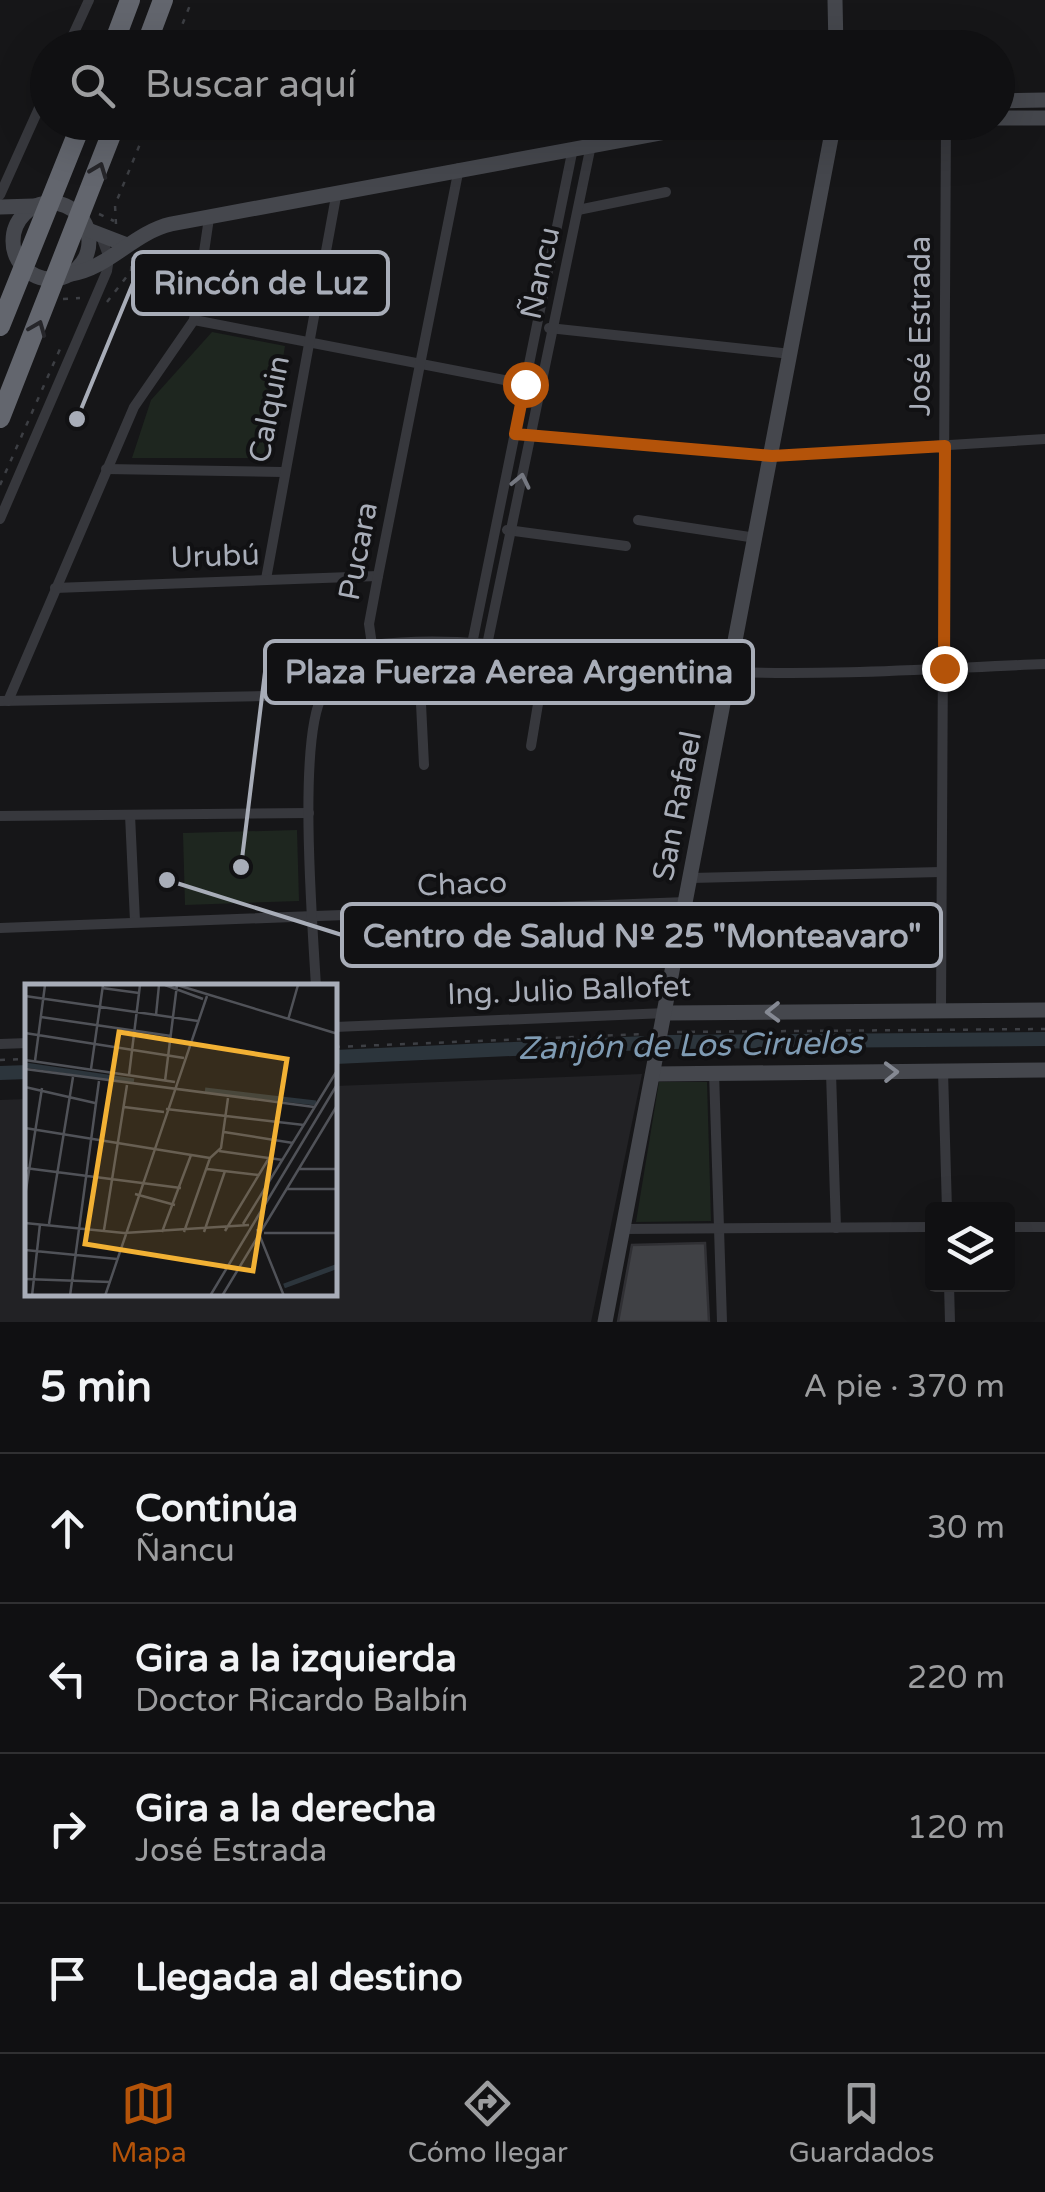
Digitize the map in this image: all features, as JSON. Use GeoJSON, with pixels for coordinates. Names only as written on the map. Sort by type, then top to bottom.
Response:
{"type":"FeatureCollection","features":[{"type":"Feature","properties":{"kind":"highway"},"geometry":{"type":"LineString","coordinates":[[119,30],[130,0]]}},
{"type":"Feature","properties":{"kind":"highway"},"geometry":{"type":"LineString","coordinates":[[151,30],[162,0]]}},
{"type":"Feature","properties":{"kind":"highway"},"geometry":{"type":"LineString","coordinates":[[0,326],[20,262],[74,140]]}},
{"type":"Feature","properties":{"kind":"highway"},"geometry":{"type":"LineString","coordinates":[[0,418],[90,229],[112,140]]}},
{"type":"Feature","properties":{"kind":"street"},"geometry":{"type":"LineString","coordinates":[[75,30],[89,0]]}},
{"type":"Feature","properties":{"kind":"street"},"geometry":{"type":"LineString","coordinates":[[835,0],[836,30]]}},
{"type":"Feature","properties":{"kind":"street"},"geometry":{"type":"LineString","coordinates":[[1015,101],[1045,100]]}},
{"type":"Feature","properties":{"kind":"street"},"geometry":{"type":"LineString","coordinates":[[1015,118],[1045,118]]}},
{"type":"Feature","properties":{"kind":"street"},"geometry":{"type":"LineString","coordinates":[[0,195],[30,128]]}},
{"type":"Feature","properties":{"kind":"street"},"geometry":{"type":"LineString","coordinates":[[66,280],[156,228],[619,140]]}},
{"type":"Feature","properties":{"kind":"street","name":"San Rafael"},"geometry":{"type":"LineString","coordinates":[[605,1322],[831,140]]}},
{"type":"Feature","properties":{"kind":"street","name":"José Estrada"},"geometry":{"type":"LineString","coordinates":[[941,1010],[946,140]]}},
{"type":"Feature","properties":{"kind":"street","name":"Ñancu"},"geometry":{"type":"LineString","coordinates":[[487,645],[591,145]]}},
{"type":"Feature","properties":{"kind":"street","name":"Ñancu"},"geometry":{"type":"LineString","coordinates":[[472,644],[573,148]]}},
{"type":"Feature","properties":{"kind":"street","name":"Pucara"},"geometry":{"type":"LineString","coordinates":[[322,695],[372,645],[369,624],[459,168]]}},
{"type":"Feature","properties":{"kind":"street","name":"Calquin"},"geometry":{"type":"LineString","coordinates":[[266,579],[282,472],[337,192]]}},
{"type":"Feature","properties":{"kind":"street"},"geometry":{"type":"LineString","coordinates":[[578,210],[666,192]]}},
{"type":"Feature","properties":{"kind":"street"},"geometry":{"type":"LineString","coordinates":[[0,207],[44,204],[72,209],[109,258],[99,302],[76,344],[0,519]]}},
{"type":"Feature","properties":{"kind":"street"},"geometry":{"type":"LineString","coordinates":[[209,218],[194,320],[146,385],[4,701],[322,695],[312,739],[310,814],[316,984]]}},
{"type":"Feature","properties":{"kind":"street"},"geometry":{"type":"LineString","coordinates":[[90,229],[127,245]]}},
{"type":"Feature","properties":{"kind":"street"},"geometry":{"type":"LineString","coordinates":[[0,247],[33,275],[96,284],[99,302]]}},
{"type":"Feature","properties":{"kind":"street"},"geometry":{"type":"LineString","coordinates":[[194,320],[525,384]]}},
{"type":"Feature","properties":{"kind":"street"},"geometry":{"type":"LineString","coordinates":[[537,327],[792,354]]}},
{"type":"Feature","properties":{"kind":"street"},"geometry":{"type":"LineString","coordinates":[[515,434],[772,456],[1045,440]]}},
{"type":"Feature","properties":{"kind":"street"},"geometry":{"type":"LineString","coordinates":[[106,469],[282,472]]}},
{"type":"Feature","properties":{"kind":"street"},"geometry":{"type":"LineString","coordinates":[[638,520],[756,538]]}},
{"type":"Feature","properties":{"kind":"street"},"geometry":{"type":"LineString","coordinates":[[496,528],[626,546]]}},
{"type":"Feature","properties":{"kind":"street","name":"Urubú"},"geometry":{"type":"LineString","coordinates":[[54,588],[378,576]]}},
{"type":"Feature","properties":{"kind":"street"},"geometry":{"type":"LineString","coordinates":[[418,642],[424,765]]}},
{"type":"Feature","properties":{"kind":"street"},"geometry":{"type":"LineString","coordinates":[[372,645],[487,645],[730,672],[1045,664]]}},
{"type":"Feature","properties":{"kind":"street"},"geometry":{"type":"LineString","coordinates":[[531,746],[547,650]]}},
{"type":"Feature","properties":{"kind":"street"},"geometry":{"type":"LineString","coordinates":[[0,816],[310,814]]}},
{"type":"Feature","properties":{"kind":"street"},"geometry":{"type":"LineString","coordinates":[[130,815],[135,921]]}},
{"type":"Feature","properties":{"kind":"street"},"geometry":{"type":"LineString","coordinates":[[692,878],[941,872]]}},
{"type":"Feature","properties":{"kind":"street","name":"Chaco"},"geometry":{"type":"LineString","coordinates":[[0,928],[312,913],[686,902]]}},
{"type":"Feature","properties":{"kind":"street","name":"Ing. Julio Ballofet"},"geometry":{"type":"LineString","coordinates":[[338,1027],[663,1025],[941,1010],[1045,1010]]}},
{"type":"Feature","properties":{"kind":"street"},"geometry":{"type":"LineString","coordinates":[[0,1044],[25,1043]]}},
{"type":"Feature","properties":{"kind":"street"},"geometry":{"type":"LineString","coordinates":[[655,1068],[832,1073],[1045,1070]]}},
{"type":"Feature","properties":{"kind":"street"},"geometry":{"type":"LineString","coordinates":[[943,1071],[947,1202]]}},
{"type":"Feature","properties":{"kind":"street"},"geometry":{"type":"LineString","coordinates":[[714,1072],[722,1322]]}},
{"type":"Feature","properties":{"kind":"street"},"geometry":{"type":"LineString","coordinates":[[832,1073],[836,1228]]}},
{"type":"Feature","properties":{"kind":"street"},"geometry":{"type":"LineString","coordinates":[[624,1229],[925,1227]]}},
{"type":"Feature","properties":{"kind":"street"},"geometry":{"type":"LineString","coordinates":[[1015,1227],[1045,1227]]}},
{"type":"Feature","properties":{"kind":"street"},"geometry":{"type":"LineString","coordinates":[[949,1292],[950,1322]]}},
{"type":"Feature","properties":{"kind":"path"},"geometry":{"type":"LineString","coordinates":[[180,30],[192,0]]}},
{"type":"Feature","properties":{"kind":"path"},"geometry":{"type":"LineString","coordinates":[[66,280],[99,302],[130,270],[127,245],[115,224],[116,205],[142,140]]}},
{"type":"Feature","properties":{"kind":"path"},"geometry":{"type":"LineString","coordinates":[[0,485],[50,367],[65,340],[76,344]]}},
{"type":"Feature","properties":{"kind":"path"},"geometry":{"type":"LineString","coordinates":[[338,1047],[663,1025],[1045,1029]]}},
{"type":"Feature","properties":{"kind":"path"},"geometry":{"type":"LineString","coordinates":[[0,1060],[25,1059]]}},
{"type":"Feature","properties":{"kind":"shaded area"},"geometry":{"type":"Polygon","coordinates":[[[212,332],[285,346],[266,458],[132,458],[151,400],[212,332]]]}},
{"type":"Feature","properties":{"kind":"shaded area"},"geometry":{"type":"Polygon","coordinates":[[[297,830],[299,901],[185,905],[183,833],[297,830]]]}},
{"type":"Feature","properties":{"kind":"shaded area"},"geometry":{"type":"Polygon","coordinates":[[[642,1074],[591,1322],[0,1322],[0,1100],[25,1099],[25,1297],[338,1297],[338,1086],[642,1074]]]}},
{"type":"Feature","properties":{"kind":"shaded area"},"geometry":{"type":"Polygon","coordinates":[[[659,1082],[707,1082],[711,1221],[636,1222],[659,1082]]]}},
{"type":"Feature","properties":{"kind":"building"},"geometry":{"type":"Polygon","coordinates":[[[705,1243],[709,1322],[618,1322],[632,1245],[705,1243]]]}},
{"type":"Feature","properties":{"kind":"waterway","name":"Zanjón de Los Ciruelos"},"geometry":{"type":"LineString","coordinates":[[338,1057],[668,1042],[1045,1039]]}},
{"type":"Feature","properties":{"kind":"waterway","name":"Zanjón de Los Ciruelos"},"geometry":{"type":"LineString","coordinates":[[0,1073],[25,1072]]}},
{"type":"Feature","properties":{"kind":"place","name":"Rincón de Luz"},"geometry":{"type":"Point","coordinates":[77,419]}},
{"type":"Feature","properties":{"kind":"place","name":"Plaza Fuerza Aerea Argentina"},"geometry":{"type":"Point","coordinates":[241,867]}},
{"type":"Feature","properties":{"kind":"place","name":"Centro de Salud Nº 25 \"Monteavaro\""},"geometry":{"type":"Point","coordinates":[167,880]}},
{"type":"Feature","properties":{"kind":"route"},"geometry":{"type":"LineString","coordinates":[[525,384],[515,434],[772,456],[945,446],[944,668]]}}]}
